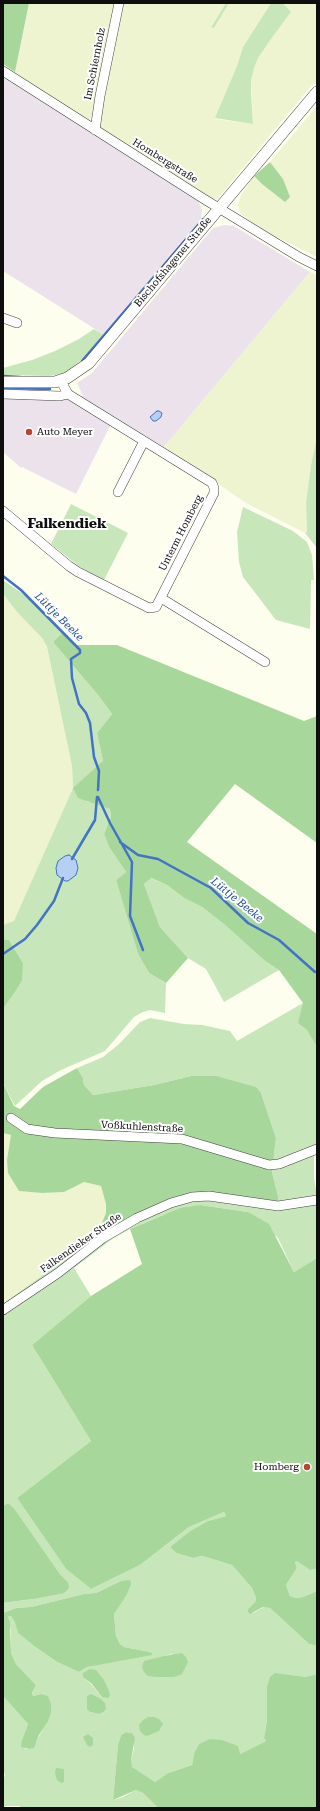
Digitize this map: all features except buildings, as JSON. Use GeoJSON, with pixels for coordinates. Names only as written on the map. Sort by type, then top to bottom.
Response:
{"type":"FeatureCollection","features":[{"type":"Feature","properties":{"kind":"street","name":"Im Schiernholz"},"geometry":{"type":"LineString","coordinates":[[95,130],[100,96],[119,3]]}},
{"type":"Feature","properties":{"kind":"street","name":"Hombergstraße"},"geometry":{"type":"LineString","coordinates":[[3,71],[299,257],[317,266]]}},
{"type":"Feature","properties":{"kind":"street","name":"Bischofshagener Straße"},"geometry":{"type":"LineString","coordinates":[[3,382],[61,381],[81,370],[96,356],[219,207],[317,92]]}},
{"type":"Feature","properties":{"kind":"street"},"geometry":{"type":"LineString","coordinates":[[3,318],[17,323]]}},
{"type":"Feature","properties":{"kind":"street","name":"Unterm Homberg"},"geometry":{"type":"LineString","coordinates":[[3,511],[78,572],[148,608],[156,607],[214,493],[212,483],[68,394],[61,381]]}},
{"type":"Feature","properties":{"kind":"street"},"geometry":{"type":"LineString","coordinates":[[3,394],[60,396],[68,394]]}},
{"type":"Feature","properties":{"kind":"street"},"geometry":{"type":"LineString","coordinates":[[118,492],[144,441]]}},
{"type":"Feature","properties":{"kind":"street"},"geometry":{"type":"LineString","coordinates":[[160,598],[265,662]]}},
{"type":"Feature","properties":{"kind":"street","name":"Voßkuhlenstraße"},"geometry":{"type":"LineString","coordinates":[[11,1118],[27,1129],[55,1133],[182,1139],[269,1165],[279,1164],[317,1149]]}},
{"type":"Feature","properties":{"kind":"street","name":"Falkendieker Straße"},"geometry":{"type":"LineString","coordinates":[[3,1310],[40,1285],[103,1238],[137,1218],[172,1202],[192,1197],[210,1196],[278,1206],[317,1200]]}},
{"type":"Feature","properties":{"kind":"shaded area"},"geometry":{"type":"Polygon","coordinates":[[[3,75],[198,200],[202,209],[201,219],[103,334],[3,271],[3,75]]]}},
{"type":"Feature","properties":{"kind":"shaded area"},"geometry":{"type":"Polygon","coordinates":[[[224,225],[234,226],[310,272],[164,447],[122,422],[110,426],[76,494],[22,467],[21,468],[3,452],[3,399],[71,399],[83,396],[77,383],[92,373],[213,228],[224,225]]]}},
{"type":"Feature","properties":{"kind":"green space"},"geometry":{"type":"Polygon","coordinates":[[[3,3],[29,3],[15,72],[3,64],[3,3]]]}},
{"type":"Feature","properties":{"kind":"green space"},"geometry":{"type":"Polygon","coordinates":[[[29,3],[116,3],[93,114],[90,120],[68,109],[15,72],[29,3]]]}},
{"type":"Feature","properties":{"kind":"green space"},"geometry":{"type":"Polygon","coordinates":[[[121,3],[226,3],[211,26],[214,28],[229,3],[271,3],[243,47],[237,66],[215,119],[253,124],[251,81],[254,68],[258,58],[291,12],[283,3],[317,3],[317,83],[312,85],[218,198],[214,199],[197,190],[100,128],[100,116],[121,3]]]}},
{"type":"Feature","properties":{"kind":"green space"},"geometry":{"type":"Polygon","coordinates":[[[226,3],[229,3],[214,28],[211,27],[226,3]]]}},
{"type":"Feature","properties":{"kind":"green space"},"geometry":{"type":"Polygon","coordinates":[[[271,3],[283,3],[291,12],[258,58],[254,68],[251,81],[253,124],[215,118],[237,66],[243,47],[271,3]]]}},
{"type":"Feature","properties":{"kind":"green space"},"geometry":{"type":"Polygon","coordinates":[[[317,106],[317,257],[261,229],[240,213],[238,205],[241,195],[254,176],[262,184],[283,179],[270,162],[317,106]]]}},
{"type":"Feature","properties":{"kind":"green space"},"geometry":{"type":"Polygon","coordinates":[[[270,162],[283,179],[290,197],[285,202],[254,176],[270,162]]]}},
{"type":"Feature","properties":{"kind":"green space"},"geometry":{"type":"Polygon","coordinates":[[[310,272],[317,275],[317,437],[311,465],[306,503],[307,532],[305,533],[246,503],[164,447],[310,272]]]}},
{"type":"Feature","properties":{"kind":"green space"},"geometry":{"type":"Polygon","coordinates":[[[94,329],[103,334],[85,357],[65,373],[50,376],[3,375],[3,368],[32,360],[55,351],[79,339],[94,329]]]}},
{"type":"Feature","properties":{"kind":"green space"},"geometry":{"type":"Polygon","coordinates":[[[317,437],[317,548],[305,533],[307,532],[306,503],[311,465],[317,437]]]}},
{"type":"Feature","properties":{"kind":"green space"},"geometry":{"type":"Polygon","coordinates":[[[71,504],[128,533],[104,580],[80,567],[51,544],[71,504]]]}},
{"type":"Feature","properties":{"kind":"green space"},"geometry":{"type":"Polygon","coordinates":[[[243,507],[293,531],[307,542],[312,555],[314,580],[311,580],[310,629],[276,620],[243,577],[239,562],[237,532],[243,507]]]}},
{"type":"Feature","properties":{"kind":"green space"},"geometry":{"type":"Polygon","coordinates":[[[3,580],[33,601],[62,633],[53,642],[98,695],[112,714],[97,733],[103,761],[87,802],[93,802],[110,809],[111,817],[104,834],[109,847],[126,872],[116,880],[138,954],[149,973],[166,983],[165,1013],[150,1010],[134,1017],[105,1051],[61,1070],[42,1081],[15,1106],[3,1083],[3,1009],[15,992],[23,963],[9,940],[3,939],[3,925],[14,921],[73,788],[72,766],[47,647],[42,638],[17,612],[3,594],[3,580]]]}},
{"type":"Feature","properties":{"kind":"green space"},"geometry":{"type":"Polygon","coordinates":[[[3,594],[17,612],[42,638],[47,648],[72,766],[73,788],[14,922],[3,925],[3,594]]]}},
{"type":"Feature","properties":{"kind":"green space"},"geometry":{"type":"Polygon","coordinates":[[[62,633],[77,645],[117,645],[304,721],[317,716],[317,843],[235,784],[187,842],[317,934],[317,1047],[306,1029],[298,1023],[303,1003],[279,970],[265,961],[225,925],[202,907],[184,898],[167,885],[151,878],[144,884],[160,927],[188,958],[166,983],[149,973],[138,954],[116,880],[126,872],[109,847],[104,834],[111,817],[110,809],[78,798],[73,788],[103,761],[97,733],[112,714],[98,695],[53,642],[62,633]]]}},
{"type":"Feature","properties":{"kind":"green space"},"geometry":{"type":"Polygon","coordinates":[[[150,878],[167,885],[184,898],[202,907],[225,925],[265,961],[279,970],[224,1002],[206,969],[188,958],[160,927],[144,884],[150,878]]]}},
{"type":"Feature","properties":{"kind":"green space"},"geometry":{"type":"Polygon","coordinates":[[[3,939],[9,940],[23,963],[22,980],[3,1009],[3,939]]]}},
{"type":"Feature","properties":{"kind":"green space"},"geometry":{"type":"Polygon","coordinates":[[[303,1003],[306,1029],[317,1047],[317,1154],[314,1155],[314,1178],[317,1195],[317,1258],[294,1272],[278,1238],[248,1212],[200,1205],[163,1215],[130,1229],[111,1240],[74,1268],[91,1296],[32,1345],[91,1441],[17,1498],[66,1569],[91,1589],[140,1565],[189,1527],[224,1512],[226,1516],[208,1521],[190,1531],[170,1547],[176,1553],[193,1558],[202,1556],[232,1565],[252,1588],[256,1598],[256,1601],[248,1609],[253,1613],[264,1607],[270,1608],[309,1644],[317,1646],[317,1674],[305,1677],[292,1676],[267,1720],[264,1738],[266,1741],[240,1754],[209,1739],[199,1744],[194,1753],[192,1765],[168,1773],[155,1782],[131,1767],[134,1748],[132,1733],[126,1732],[121,1735],[118,1745],[113,1800],[123,1797],[136,1790],[143,1793],[158,1808],[22,1808],[19,1806],[6,1806],[3,1808],[3,1780],[5,1775],[3,1771],[3,1696],[28,1724],[22,1740],[25,1749],[33,1748],[51,1713],[41,1694],[33,1696],[32,1693],[36,1685],[16,1664],[11,1653],[11,1631],[8,1617],[11,1616],[16,1622],[18,1633],[34,1646],[57,1662],[79,1672],[87,1667],[145,1651],[124,1647],[120,1644],[116,1636],[114,1614],[119,1605],[121,1581],[96,1593],[84,1594],[31,1607],[16,1608],[3,1613],[3,1603],[33,1599],[68,1582],[60,1574],[14,1508],[8,1503],[3,1506],[3,1304],[97,1235],[99,1236],[170,1199],[190,1193],[210,1192],[278,1201],[272,1172],[276,1138],[261,1093],[191,1076],[154,1085],[93,1095],[84,1085],[83,1078],[77,1068],[103,1057],[118,1045],[140,1022],[150,1018],[184,1024],[202,1025],[230,1031],[237,1041],[303,1003]],[[172,1654],[151,1660],[157,1677],[174,1677],[172,1654]],[[83,1677],[102,1697],[110,1696],[83,1677]],[[87,1699],[90,1712],[99,1714],[87,1699]]]}},
{"type":"Feature","properties":{"kind":"green space"},"geometry":{"type":"Polygon","coordinates":[[[77,1068],[83,1078],[84,1085],[93,1095],[154,1085],[191,1076],[216,1076],[256,1087],[261,1093],[276,1138],[272,1172],[278,1201],[210,1192],[190,1193],[170,1199],[99,1237],[97,1235],[106,1213],[106,1204],[101,1186],[84,1182],[64,1192],[42,1193],[19,1191],[8,1173],[7,1160],[11,1135],[3,1133],[3,1083],[14,1106],[20,1109],[43,1087],[77,1068]]]}},
{"type":"Feature","properties":{"kind":"green space"},"geometry":{"type":"Polygon","coordinates":[[[3,1133],[12,1135],[7,1160],[19,1191],[42,1193],[64,1192],[84,1182],[101,1186],[106,1204],[106,1213],[97,1235],[3,1304],[3,1133]]]}},
{"type":"Feature","properties":{"kind":"green space"},"geometry":{"type":"Polygon","coordinates":[[[200,1205],[248,1212],[269,1224],[294,1272],[317,1258],[317,1569],[310,1570],[297,1561],[295,1562],[297,1568],[286,1585],[290,1596],[296,1598],[303,1597],[317,1591],[317,1646],[309,1644],[270,1608],[263,1607],[250,1614],[248,1609],[256,1601],[256,1598],[252,1588],[232,1565],[202,1556],[193,1558],[176,1553],[170,1547],[190,1531],[208,1521],[226,1516],[224,1512],[189,1527],[140,1565],[91,1589],[66,1569],[17,1498],[91,1441],[32,1345],[91,1296],[142,1264],[130,1229],[180,1208],[200,1205]]]}},
{"type":"Feature","properties":{"kind":"green space"},"geometry":{"type":"Polygon","coordinates":[[[8,1503],[14,1508],[60,1574],[68,1582],[69,1588],[64,1593],[3,1603],[3,1506],[8,1503]]]}},
{"type":"Feature","properties":{"kind":"green space"},"geometry":{"type":"Polygon","coordinates":[[[297,1560],[310,1570],[317,1569],[317,1591],[303,1597],[296,1598],[290,1596],[286,1585],[297,1568],[295,1562],[297,1560]]]}},
{"type":"Feature","properties":{"kind":"green space"},"geometry":{"type":"Polygon","coordinates":[[[130,1580],[131,1584],[127,1594],[114,1614],[116,1636],[120,1644],[124,1647],[152,1653],[152,1655],[87,1667],[79,1672],[57,1662],[34,1646],[18,1633],[15,1622],[11,1616],[8,1617],[10,1622],[11,1653],[16,1664],[36,1685],[32,1693],[33,1696],[41,1694],[48,1696],[51,1704],[51,1713],[48,1721],[39,1735],[34,1748],[29,1749],[21,1747],[28,1724],[3,1696],[3,1613],[16,1608],[31,1607],[84,1594],[96,1593],[121,1581],[130,1580]]]}},
{"type":"Feature","properties":{"kind":"green space"},"geometry":{"type":"Polygon","coordinates":[[[182,1653],[188,1662],[182,1674],[174,1677],[157,1677],[148,1676],[144,1672],[142,1667],[144,1661],[182,1653]]]}},
{"type":"Feature","properties":{"kind":"green space"},"geometry":{"type":"Polygon","coordinates":[[[90,1669],[96,1670],[104,1680],[109,1691],[110,1696],[108,1698],[102,1697],[91,1683],[83,1677],[83,1673],[90,1669]]]}},
{"type":"Feature","properties":{"kind":"green space"},"geometry":{"type":"Polygon","coordinates":[[[275,1673],[305,1677],[317,1674],[317,1808],[158,1808],[143,1793],[136,1790],[113,1800],[118,1745],[121,1735],[126,1732],[132,1733],[135,1738],[131,1760],[132,1767],[155,1782],[168,1773],[192,1765],[194,1753],[199,1744],[209,1739],[222,1740],[238,1746],[240,1754],[266,1741],[264,1738],[267,1720],[267,1687],[270,1677],[275,1673]]]}},
{"type":"Feature","properties":{"kind":"green space"},"geometry":{"type":"Polygon","coordinates":[[[91,1694],[101,1699],[105,1703],[106,1709],[103,1712],[99,1714],[90,1712],[87,1709],[87,1696],[91,1694]]]}},
{"type":"Feature","properties":{"kind":"green space"},"geometry":{"type":"Polygon","coordinates":[[[148,1717],[159,1719],[163,1724],[159,1731],[147,1736],[140,1731],[139,1725],[148,1717]]]}},
{"type":"Feature","properties":{"kind":"green space"},"geometry":{"type":"Polygon","coordinates":[[[88,1734],[93,1738],[93,1745],[90,1747],[87,1745],[83,1737],[88,1734]]]}},
{"type":"Feature","properties":{"kind":"green space"},"geometry":{"type":"Polygon","coordinates":[[[56,1768],[64,1769],[64,1782],[61,1783],[57,1780],[55,1773],[56,1768]]]}},
{"type":"Feature","properties":{"kind":"water"},"geometry":{"type":"Polygon","coordinates":[[[157,411],[162,413],[161,417],[156,421],[153,421],[150,417],[157,411]]]}},
{"type":"Feature","properties":{"kind":"water"},"geometry":{"type":"Polygon","coordinates":[[[69,855],[76,860],[78,868],[76,875],[68,881],[65,881],[57,875],[56,868],[58,861],[69,855]]]}},
{"type":"Feature","properties":{"kind":"waterway"},"geometry":{"type":"LineString","coordinates":[[82,361],[203,219]]}},
{"type":"Feature","properties":{"kind":"waterway"},"geometry":{"type":"LineString","coordinates":[[3,376],[20,377]]}},
{"type":"Feature","properties":{"kind":"waterway"},"geometry":{"type":"LineString","coordinates":[[3,388],[50,389]]}},
{"type":"Feature","properties":{"kind":"waterway","name":"Lüttje Beeke"},"geometry":{"type":"LineString","coordinates":[[3,576],[21,590],[80,650],[80,653],[71,659],[72,678],[79,704],[86,713],[90,723],[94,757],[99,771],[98,790]]}},
{"type":"Feature","properties":{"kind":"waterway","name":"Lüttje Beeke"},"geometry":{"type":"LineString","coordinates":[[72,859],[95,820],[97,797]]}},
{"type":"Feature","properties":{"kind":"waterway","name":"Lüttje Beeke"},"geometry":{"type":"LineString","coordinates":[[98,797],[110,823],[132,862],[130,916],[143,950]]}},
{"type":"Feature","properties":{"kind":"waterway","name":"Lüttje Beeke"},"geometry":{"type":"LineString","coordinates":[[120,842],[138,855],[158,859],[211,888],[248,923],[279,940],[315,972]]}},
{"type":"Feature","properties":{"kind":"waterway","name":"Lüttje Beeke"},"geometry":{"type":"LineString","coordinates":[[3,954],[25,939],[37,925],[54,901],[63,878]]}},
{"type":"Feature","properties":{"kind":"place","name":"Auto Meyer"},"geometry":{"type":"Point","coordinates":[29,432]}},
{"type":"Feature","properties":{"kind":"place","name":"Homberg"},"geometry":{"type":"Point","coordinates":[307,1467]}},
{"type":"Feature","properties":{"kind":"district","name":"Falkendiek"},"geometry":{"type":"Point","coordinates":[67,524]}}]}
